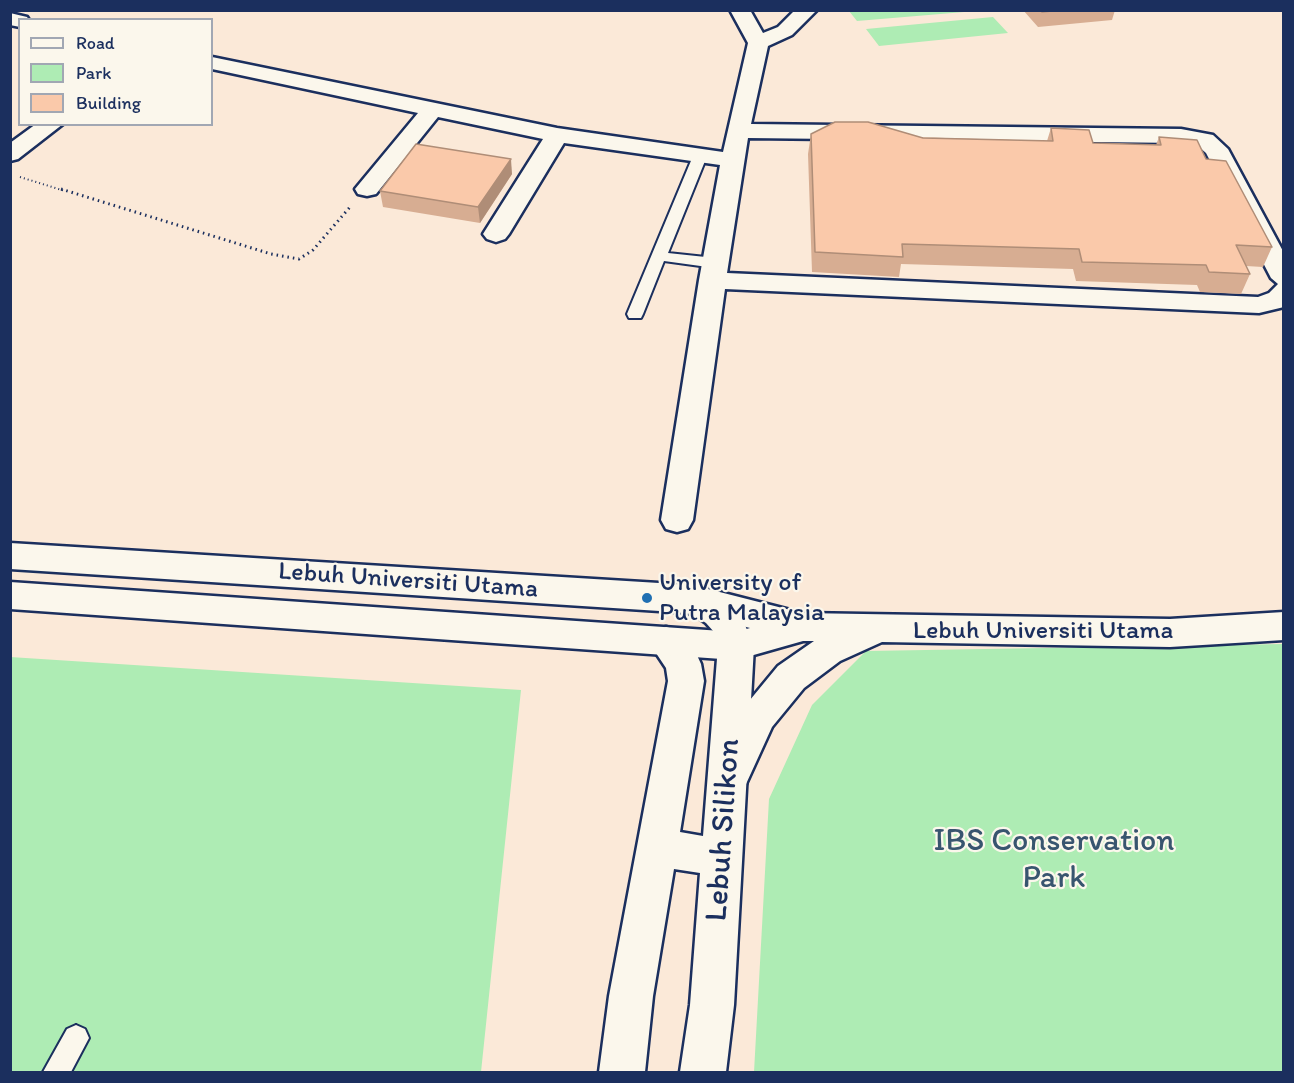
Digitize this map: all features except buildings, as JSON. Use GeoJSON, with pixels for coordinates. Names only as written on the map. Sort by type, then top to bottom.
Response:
{"type":"FeatureCollection","features":[{"type":"Feature","properties":{"kind":"street"},"geometry":{"type":"LineString","coordinates":[[677,520],[713,271],[732,160],[758,43],[740,10]]}},
{"type":"Feature","properties":{"kind":"street"},"geometry":{"type":"LineString","coordinates":[[758,43],[785,31],[807,10]]}},
{"type":"Feature","properties":{"kind":"street"},"geometry":{"type":"LineString","coordinates":[[213,63],[557,135],[732,160]]}},
{"type":"Feature","properties":{"kind":"street"},"geometry":{"type":"LineString","coordinates":[[366,189],[432,110]]}},
{"type":"Feature","properties":{"kind":"street"},"geometry":{"type":"LineString","coordinates":[[10,154],[49,126]]}},
{"type":"Feature","properties":{"kind":"street"},"geometry":{"type":"LineString","coordinates":[[738,131],[785,134],[1181,135],[1205,140],[1216,149],[1284,278]]}},
{"type":"Feature","properties":{"kind":"street"},"geometry":{"type":"LineString","coordinates":[[496,234],[557,135]]}},
{"type":"Feature","properties":{"kind":"street"},"geometry":{"type":"LineString","coordinates":[[1256,225],[1284,225]]}},
{"type":"Feature","properties":{"kind":"street"},"geometry":{"type":"LineString","coordinates":[[713,271],[1259,305],[1280,299],[1284,291]]}},
{"type":"Feature","properties":{"kind":"street","name":"Lebuh Universiti Utama"},"geometry":{"type":"LineString","coordinates":[[10,556],[675,598],[700,601],[802,627],[1170,633],[1284,626]]}},
{"type":"Feature","properties":{"kind":"street","name":"Lebuh Universiti Utama"},"geometry":{"type":"LineString","coordinates":[[10,595],[736,646],[802,627]]}},
{"type":"Feature","properties":{"kind":"street","name":"Lebuh Silikon"},"geometry":{"type":"LineString","coordinates":[[700,601],[718,614],[729,626],[736,646],[712,1005],[703,1072]]}},
{"type":"Feature","properties":{"kind":"street"},"geometry":{"type":"LineString","coordinates":[[727,783],[758,717],[791,677],[827,651],[879,630]]}},
{"type":"Feature","properties":{"kind":"street","name":"Lebuh Silikon"},"geometry":{"type":"LineString","coordinates":[[622,1072],[630,996],[686,681],[682,664],[666,641]]}},
{"type":"Feature","properties":{"kind":"street"},"geometry":{"type":"LineString","coordinates":[[658,847],[721,858]]}},
{"type":"Feature","properties":{"kind":"lane"},"geometry":{"type":"LineString","coordinates":[[635,314],[700,156]]}},
{"type":"Feature","properties":{"kind":"lane"},"geometry":{"type":"LineString","coordinates":[[659,255],[713,271]]}},
{"type":"Feature","properties":{"kind":"lane"},"geometry":{"type":"LineString","coordinates":[[56,1072],[76,1038]]}},
{"type":"Feature","properties":{"kind":"path"},"geometry":{"type":"LineString","coordinates":[[10,174],[271,254],[299,259],[313,250],[366,189]]}},
{"type":"Feature","properties":{"kind":"shaded area","name":"University of Putra Malaysia"},"geometry":{"type":"Polygon","coordinates":[[[11,11],[1283,11],[1283,1072],[11,1072],[11,11]]]}},
{"type":"Feature","properties":{"kind":"green space"},"geometry":{"type":"Polygon","coordinates":[[[849,11],[976,11],[857,21],[849,11]]]}},
{"type":"Feature","properties":{"kind":"green space"},"geometry":{"type":"Polygon","coordinates":[[[993,17],[1008,33],[879,46],[866,29],[993,17]]]}},
{"type":"Feature","properties":{"kind":"green space","name":"IBS Conservation Park"},"geometry":{"type":"Polygon","coordinates":[[[1283,644],[1283,1072],[754,1072],[769,799],[812,705],[866,651],[1283,644]]]}},
{"type":"Feature","properties":{"kind":"green space"},"geometry":{"type":"Polygon","coordinates":[[[10,657],[521,690],[481,1072],[11,1072],[10,657]]]}},
{"type":"Feature","properties":{"kind":"place","name":"University of Putra Malaysia"},"geometry":{"type":"Point","coordinates":[647,598]}}]}
